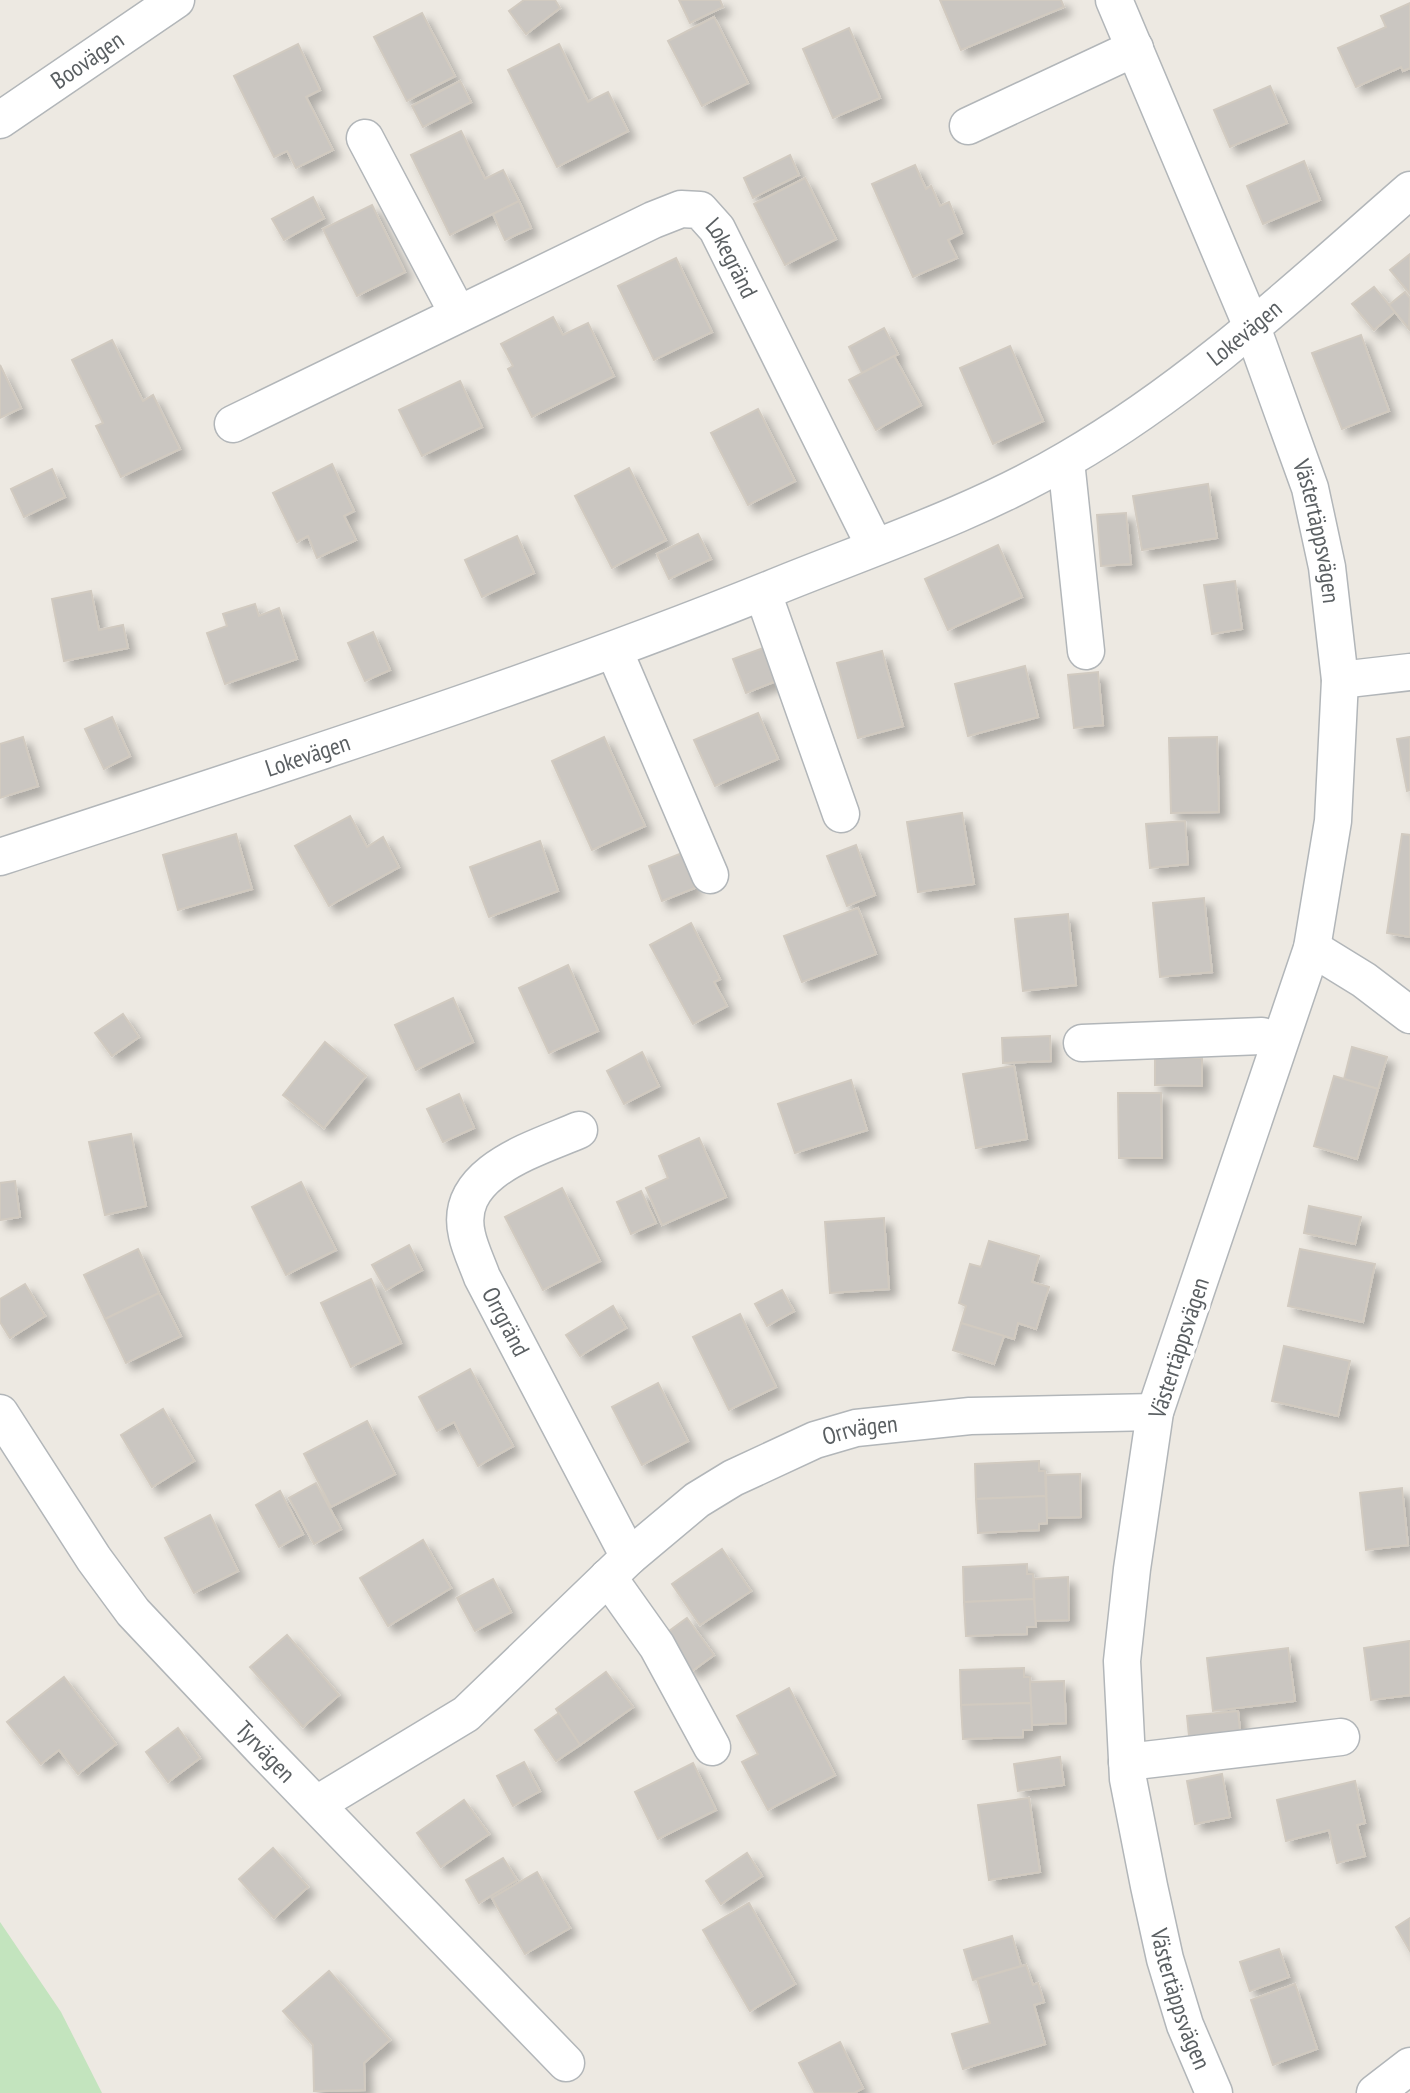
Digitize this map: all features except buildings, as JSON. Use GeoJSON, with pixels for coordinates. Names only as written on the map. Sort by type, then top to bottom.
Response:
{"type":"FeatureCollection","features":[{"type":"Feature","properties":{"kind":"street","name":"Boovägen"},"geometry":{"type":"LineString","coordinates":[[0,120],[176,0]]}},
{"type":"Feature","properties":{"kind":"street","name":"Västertäppsvägen"},"geometry":{"type":"LineString","coordinates":[[1114,0],[1252,327],[1310,488],[1327,567],[1340,680],[1333,821],[1312,948],[1155,1412],[1122,1661],[1128,1779],[1165,1959],[1185,2025],[1214,2093]]}},
{"type":"Feature","properties":{"kind":"street"},"geometry":{"type":"LineString","coordinates":[[968,126],[1135,48]]}},
{"type":"Feature","properties":{"kind":"street"},"geometry":{"type":"LineString","coordinates":[[365,138],[458,314]]}},
{"type":"Feature","properties":{"kind":"street","name":"Lokevägen"},"geometry":{"type":"LineString","coordinates":[[0,857],[614,650],[763,593],[989,500],[1066,461],[1157,401],[1252,327],[1410,190]]}},
{"type":"Feature","properties":{"kind":"street","name":"Lokegränd"},"geometry":{"type":"LineString","coordinates":[[233,424],[653,220],[681,209],[700,210],[717,229],[875,547]]}},
{"type":"Feature","properties":{"kind":"street"},"geometry":{"type":"LineString","coordinates":[[1066,461],[1086,651]]}},
{"type":"Feature","properties":{"kind":"street"},"geometry":{"type":"LineString","coordinates":[[763,593],[841,814]]}},
{"type":"Feature","properties":{"kind":"street"},"geometry":{"type":"LineString","coordinates":[[614,650],[710,875]]}},
{"type":"Feature","properties":{"kind":"street"},"geometry":{"type":"LineString","coordinates":[[1340,680],[1410,672]]}},
{"type":"Feature","properties":{"kind":"street"},"geometry":{"type":"LineString","coordinates":[[1312,948],[1364,980],[1410,1015]]}},
{"type":"Feature","properties":{"kind":"street"},"geometry":{"type":"LineString","coordinates":[[1082,1043],[1262,1036],[1279,1041]]}},
{"type":"Feature","properties":{"kind":"street","name":"Orrgränd"},"geometry":{"type":"LineString","coordinates":[[579,1130],[487,1174],[468,1200],[466,1233],[482,1277],[619,1567]]}},
{"type":"Feature","properties":{"kind":"street","name":"Orrvägen"},"geometry":{"type":"LineString","coordinates":[[317,1804],[466,1714],[619,1567],[697,1500],[733,1478],[815,1440],[856,1428],[970,1416],[1155,1412]]}},
{"type":"Feature","properties":{"kind":"street","name":"Tyrvägen"},"geometry":{"type":"LineString","coordinates":[[0,1413],[94,1559],[133,1612],[566,2063]]}},
{"type":"Feature","properties":{"kind":"street"},"geometry":{"type":"LineString","coordinates":[[619,1567],[657,1646],[712,1747]]}},
{"type":"Feature","properties":{"kind":"street"},"geometry":{"type":"LineString","coordinates":[[1127,1762],[1341,1737]]}},
{"type":"Feature","properties":{"kind":"street"},"geometry":{"type":"LineString","coordinates":[[1375,2093],[1410,2066]]}},
{"type":"Feature","properties":{"kind":"green space"},"geometry":{"type":"Polygon","coordinates":[[[0,1922],[61,2012],[102,2093],[0,2093],[0,1922]]]}}]}
